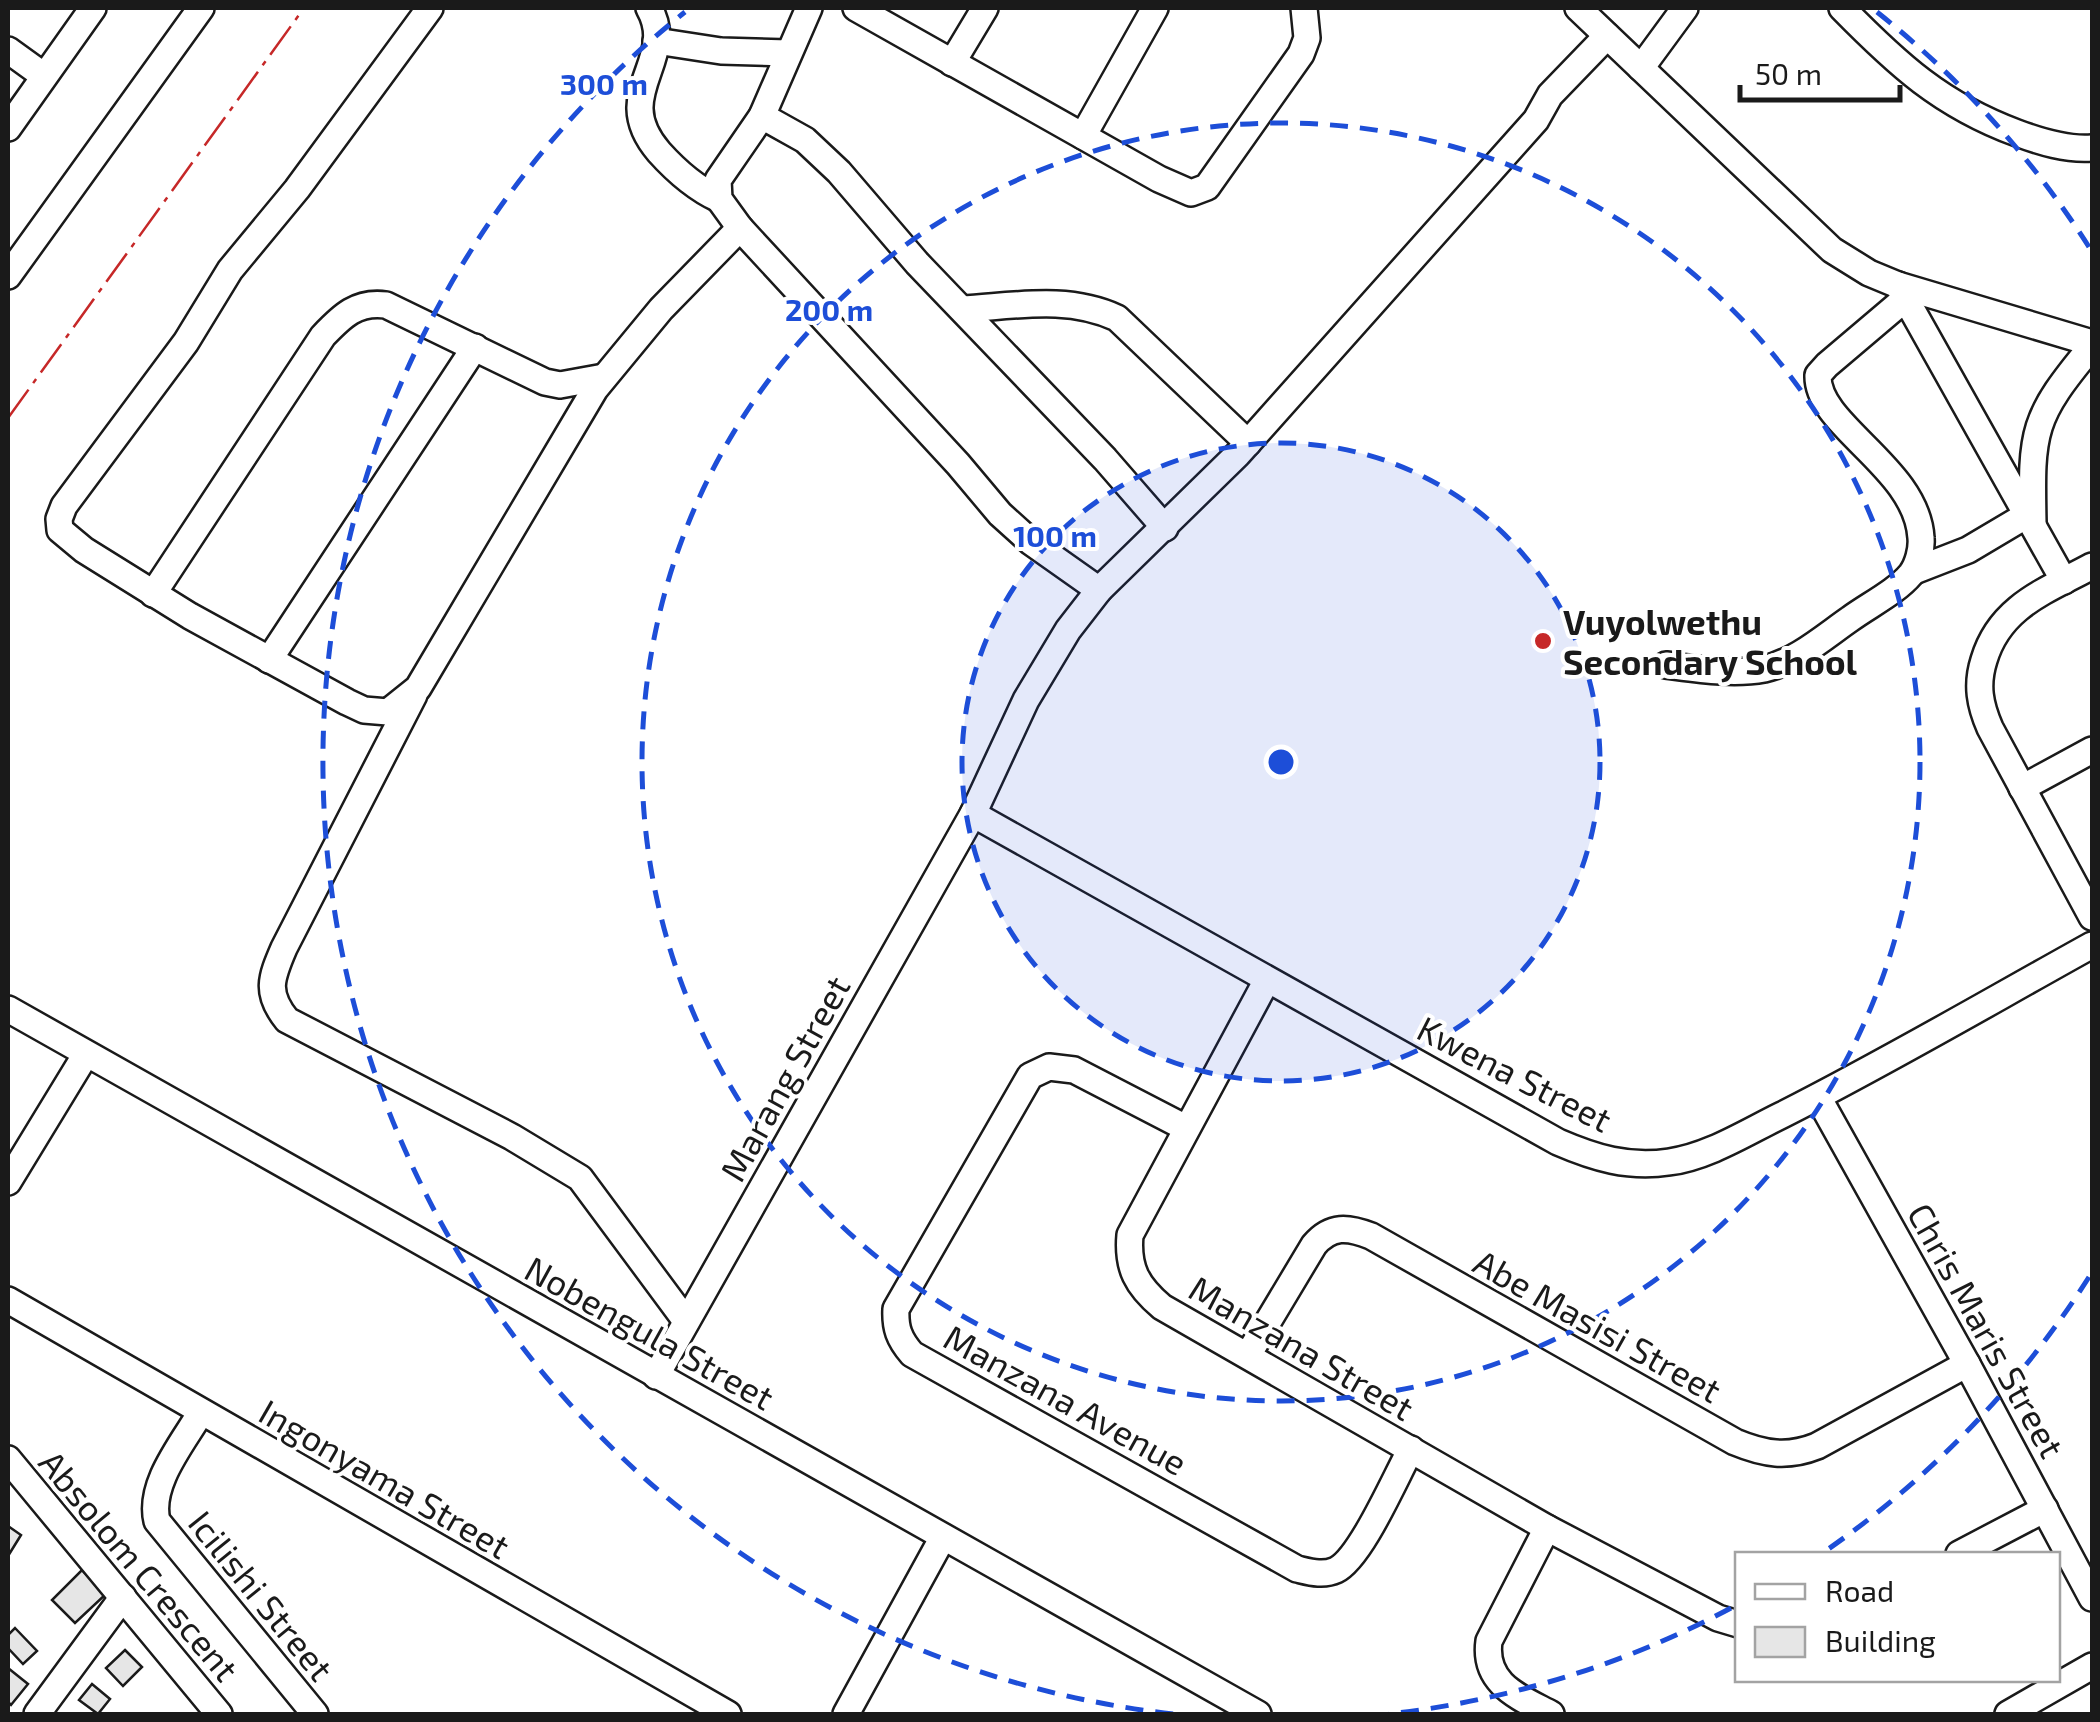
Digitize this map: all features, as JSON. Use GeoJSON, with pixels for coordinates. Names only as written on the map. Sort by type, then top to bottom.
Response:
{"type":"FeatureCollection","features":[{"type":"Feature","properties":{"kind":"street"},"geometry":{"type":"LineString","coordinates":[[8,128],[93,8]]}},
{"type":"Feature","properties":{"kind":"street"},"geometry":{"type":"LineString","coordinates":[[8,276],[200,8]]}},
{"type":"Feature","properties":{"kind":"street"},"geometry":{"type":"LineString","coordinates":[[418,688],[388,712],[375,712],[347,702],[154,594],[84,550],[60,530],[59,519],[64,506],[167,368],[230,270],[298,189],[430,8]]}},
{"type":"Feature","properties":{"kind":"street"},"geometry":{"type":"LineString","coordinates":[[649,8],[656,22],[656,41],[638,112],[642,128],[670,165],[691,184],[720,200],[740,228],[1000,514],[1031,542],[1100,590]]}},
{"type":"Feature","properties":{"kind":"street"},"geometry":{"type":"LineString","coordinates":[[720,200],[718,180],[762,116],[809,8]]}},
{"type":"Feature","properties":{"kind":"street"},"geometry":{"type":"LineString","coordinates":[[856,8],[1159,179],[1191,193],[1207,187],[1300,54],[1307,38],[1304,8]]}},
{"type":"Feature","properties":{"kind":"street"},"geometry":{"type":"LineString","coordinates":[[952,63],[985,8]]}},
{"type":"Feature","properties":{"kind":"street"},"geometry":{"type":"LineString","coordinates":[[1083,136],[1155,8]]}},
{"type":"Feature","properties":{"kind":"street"},"geometry":{"type":"LineString","coordinates":[[1578,8],[1832,250],[1902,292],[2092,345],[2041,414],[2031,453],[2030,520]]}},
{"type":"Feature","properties":{"kind":"street"},"geometry":{"type":"LineString","coordinates":[[1641,68],[1685,8]]}},
{"type":"Feature","properties":{"kind":"street"},"geometry":{"type":"LineString","coordinates":[[1842,8],[1898,64],[1950,103],[2036,141],[2092,148]]}},
{"type":"Feature","properties":{"kind":"street","name":"Marang Street"},"geometry":{"type":"LineString","coordinates":[[656,1376],[973,814],[1026,700],[1068,630],[1100,590],[1248,443],[1536,120],[1550,95],[1607,36]]}},
{"type":"Feature","properties":{"kind":"street"},"geometry":{"type":"LineString","coordinates":[[656,41],[721,51],[788,53]]}},
{"type":"Feature","properties":{"kind":"street"},"geometry":{"type":"LineString","coordinates":[[8,50],[44,76]]}},
{"type":"Feature","properties":{"kind":"street"},"geometry":{"type":"LineString","coordinates":[[762,116],[822,154],[1164,528]]}},
{"type":"Feature","properties":{"kind":"street"},"geometry":{"type":"LineString","coordinates":[[686,1322],[580,1178],[512,1137],[287,1020],[276,1005],[271,978],[418,688],[570,427],[661,309],[740,228]]}},
{"type":"Feature","properties":{"kind":"street"},"geometry":{"type":"LineString","coordinates":[[1902,292],[2064,581]]}},
{"type":"Feature","properties":{"kind":"street"},"geometry":{"type":"LineString","coordinates":[[1902,292],[1818,376],[1818,387],[1828,405],[1900,482],[1912,502],[1922,546],[1914,571]]}},
{"type":"Feature","properties":{"kind":"street"},"geometry":{"type":"LineString","coordinates":[[962,309],[1067,302],[1118,318],[1248,443]]}},
{"type":"Feature","properties":{"kind":"street"},"geometry":{"type":"LineString","coordinates":[[154,594],[323,336],[343,315],[372,303],[386,304],[545,382],[560,386],[604,378]]}},
{"type":"Feature","properties":{"kind":"street"},"geometry":{"type":"LineString","coordinates":[[269,660],[475,347]]}},
{"type":"Feature","properties":{"kind":"street"},"geometry":{"type":"LineString","coordinates":[[1666,665],[1715,670],[1763,669],[1779,664],[1802,652],[1914,571],[2030,520]]}},
{"type":"Feature","properties":{"kind":"street"},"geometry":{"type":"LineString","coordinates":[[2092,566],[2005,618],[1989,642],[1978,677],[1983,712],[2092,917]]}},
{"type":"Feature","properties":{"kind":"street"},"geometry":{"type":"LineString","coordinates":[[2022,788],[2092,750]]}},
{"type":"Feature","properties":{"kind":"street","name":"Kwena Street"},"geometry":{"type":"LineString","coordinates":[[973,814],[1558,1142],[1611,1162],[1673,1162],[1702,1153],[1818,1097],[2092,945]]}},
{"type":"Feature","properties":{"kind":"street","name":"Manzana Street"},"geometry":{"type":"LineString","coordinates":[[1267,980],[1130,1235],[1132,1272],[1140,1288],[1162,1307],[1547,1528],[1718,1618],[1735,1623]]}},
{"type":"Feature","properties":{"kind":"street","name":"Nobengula Street"},"geometry":{"type":"LineString","coordinates":[[8,1009],[1258,1714]]}},
{"type":"Feature","properties":{"kind":"street"},"geometry":{"type":"LineString","coordinates":[[8,1182],[86,1054]]}},
{"type":"Feature","properties":{"kind":"street","name":"Manzana Avenue"},"geometry":{"type":"LineString","coordinates":[[1186,1128],[1074,1070],[1049,1067],[1030,1076],[896,1309],[895,1326],[904,1345],[912,1354],[1312,1573],[1336,1570],[1354,1554],[1411,1449]]}},
{"type":"Feature","properties":{"kind":"street","name":"Chris Maris Street"},"geometry":{"type":"LineString","coordinates":[[1818,1097],[2092,1598]]}},
{"type":"Feature","properties":{"kind":"street","name":"Abe Masisi Street"},"geometry":{"type":"LineString","coordinates":[[1248,1355],[1314,1245],[1331,1231],[1344,1228],[1370,1236],[1734,1442],[1770,1453],[1798,1454],[1817,1446],[1967,1364]]}},
{"type":"Feature","properties":{"kind":"street","name":"Ingonyama Street"},"geometry":{"type":"LineString","coordinates":[[8,1300],[690,1706],[728,1714]]}},
{"type":"Feature","properties":{"kind":"street","name":"Icilishi Street"},"geometry":{"type":"LineString","coordinates":[[201,1412],[159,1486],[156,1522],[315,1714]]}},
{"type":"Feature","properties":{"kind":"street","name":"Absolom Crescent"},"geometry":{"type":"LineString","coordinates":[[8,1462],[219,1714]]}},
{"type":"Feature","properties":{"kind":"street"},"geometry":{"type":"LineString","coordinates":[[1963,1552],[2045,1509]]}},
{"type":"Feature","properties":{"kind":"street"},"geometry":{"type":"LineString","coordinates":[[1547,1528],[1489,1641],[1487,1656],[1498,1682],[1550,1714]]}},
{"type":"Feature","properties":{"kind":"street"},"geometry":{"type":"LineString","coordinates":[[846,1714],[943,1537]]}},
{"type":"Feature","properties":{"kind":"street"},"geometry":{"type":"LineString","coordinates":[[37,1714],[123,1597]]}},
{"type":"Feature","properties":{"kind":"street"},"geometry":{"type":"LineString","coordinates":[[2008,1714],[2092,1666]]}},
{"type":"Feature","properties":{"kind":"building"},"geometry":{"type":"Polygon","coordinates":[[[8,1526],[21,1535],[8,1556],[8,1526]]]}},
{"type":"Feature","properties":{"kind":"building"},"geometry":{"type":"Polygon","coordinates":[[[82,1570],[106,1594],[75,1623],[52,1600],[82,1570]]]}},
{"type":"Feature","properties":{"kind":"building"},"geometry":{"type":"Polygon","coordinates":[[[15,1628],[37,1651],[23,1664],[8,1648],[8,1635],[15,1628]]]}},
{"type":"Feature","properties":{"kind":"building"},"geometry":{"type":"Polygon","coordinates":[[[125,1650],[142,1667],[123,1686],[106,1668],[125,1650]]]}},
{"type":"Feature","properties":{"kind":"building"},"geometry":{"type":"Polygon","coordinates":[[[8,1668],[28,1684],[11,1705],[8,1702],[8,1668]]]}},
{"type":"Feature","properties":{"kind":"building"},"geometry":{"type":"Polygon","coordinates":[[[92,1684],[110,1699],[98,1714],[79,1700],[92,1684]]]}},
{"type":"Feature","properties":{"kind":"power"},"geometry":{"type":"LineString","coordinates":[[8,418],[304,8]]}},
{"type":"Feature","properties":{"kind":"place","name":"Vuyolwethu Secondary School"},"geometry":{"type":"Point","coordinates":[1543,641]}}]}
